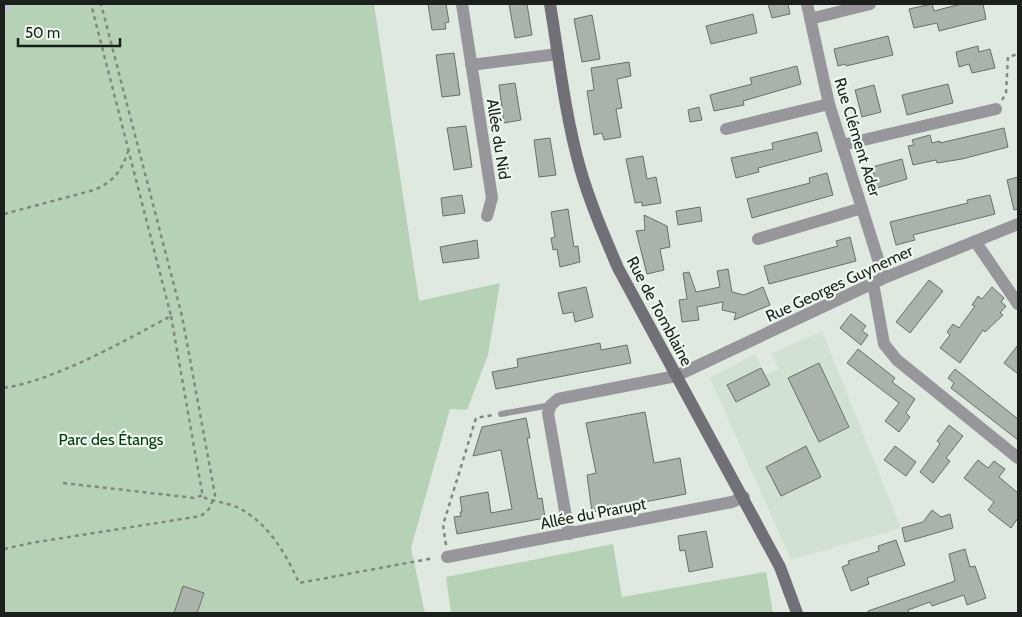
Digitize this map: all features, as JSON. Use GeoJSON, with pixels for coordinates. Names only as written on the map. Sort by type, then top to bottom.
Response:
{"type":"FeatureCollection","features":[{"type":"Feature","properties":{"kind":"main road","name":"Rue de Tomblaine"},"geometry":{"type":"LineString","coordinates":[[550,4],[580,167],[600,225],[618,268],[744,497],[780,567],[797,613]]}},
{"type":"Feature","properties":{"kind":"street","name":"Allée du Nid"},"geometry":{"type":"LineString","coordinates":[[462,4],[492,198],[487,216]]}},
{"type":"Feature","properties":{"kind":"street","name":"Rue Clément Ader"},"geometry":{"type":"LineString","coordinates":[[807,4],[829,104],[884,278]]}},
{"type":"Feature","properties":{"kind":"street"},"geometry":{"type":"LineString","coordinates":[[810,20],[870,4]]}},
{"type":"Feature","properties":{"kind":"street"},"geometry":{"type":"LineString","coordinates":[[472,65],[558,54]]}},
{"type":"Feature","properties":{"kind":"street"},"geometry":{"type":"LineString","coordinates":[[726,129],[829,104]]}},
{"type":"Feature","properties":{"kind":"street"},"geometry":{"type":"LineString","coordinates":[[842,145],[996,110]]}},
{"type":"Feature","properties":{"kind":"street"},"geometry":{"type":"LineString","coordinates":[[758,239],[862,208]]}},
{"type":"Feature","properties":{"kind":"street","name":"Rue Georges Guynemer"},"geometry":{"type":"LineString","coordinates":[[551,405],[558,400],[676,376],[884,278],[1018,224]]}},
{"type":"Feature","properties":{"kind":"street"},"geometry":{"type":"LineString","coordinates":[[974,241],[1018,304]]}},
{"type":"Feature","properties":{"kind":"street"},"geometry":{"type":"LineString","coordinates":[[873,283],[884,344],[897,360],[1018,458]]}},
{"type":"Feature","properties":{"kind":"street"},"geometry":{"type":"LineString","coordinates":[[551,405],[548,413],[569,534]]}},
{"type":"Feature","properties":{"kind":"street","name":"Allée du Prarupt"},"geometry":{"type":"LineString","coordinates":[[447,557],[732,502],[744,497]]}},
{"type":"Feature","properties":{"kind":"lane"},"geometry":{"type":"LineString","coordinates":[[501,414],[551,405]]}},
{"type":"Feature","properties":{"kind":"path"},"geometry":{"type":"LineString","coordinates":[[91,4],[171,316],[204,495],[214,501],[237,507],[272,536],[286,556],[299,584],[447,557],[444,525],[476,418],[501,414]]}},
{"type":"Feature","properties":{"kind":"path"},"geometry":{"type":"LineString","coordinates":[[4,549],[201,516],[214,501],[215,495],[182,316],[101,4]]}},
{"type":"Feature","properties":{"kind":"path"},"geometry":{"type":"LineString","coordinates":[[996,110],[1006,93],[1008,56],[1018,54]]}},
{"type":"Feature","properties":{"kind":"path"},"geometry":{"type":"LineString","coordinates":[[4,214],[108,184],[120,170],[128,150]]}},
{"type":"Feature","properties":{"kind":"path"},"geometry":{"type":"LineString","coordinates":[[4,388],[62,370],[112,347],[171,316]]}},
{"type":"Feature","properties":{"kind":"path"},"geometry":{"type":"LineString","coordinates":[[63,483],[195,498],[204,495]]}},
{"type":"Feature","properties":{"kind":"shaded area"},"geometry":{"type":"Polygon","coordinates":[[[822,331],[901,528],[791,560],[710,378],[755,354],[765,375],[779,369],[771,354],[822,331]]]}},
{"type":"Feature","properties":{"kind":"green space","name":"Parc des Étangs"},"geometry":{"type":"Polygon","coordinates":[[[4,4],[374,4],[419,301],[500,283],[488,355],[467,410],[450,409],[411,548],[425,613],[4,613],[4,4]]]}},
{"type":"Feature","properties":{"kind":"green space"},"geometry":{"type":"Polygon","coordinates":[[[613,544],[622,597],[766,572],[773,613],[451,613],[446,577],[613,544]]]}},
{"type":"Feature","properties":{"kind":"building"},"geometry":{"type":"Polygon","coordinates":[[[428,4],[446,4],[449,22],[445,23],[446,29],[432,30],[428,4]]]}},
{"type":"Feature","properties":{"kind":"building"},"geometry":{"type":"Polygon","coordinates":[[[509,4],[527,4],[532,35],[515,38],[509,4]]]}},
{"type":"Feature","properties":{"kind":"building"},"geometry":{"type":"Polygon","coordinates":[[[768,4],[788,4],[790,14],[772,18],[768,4]]]}},
{"type":"Feature","properties":{"kind":"building"},"geometry":{"type":"Polygon","coordinates":[[[932,4],[934,11],[961,4],[983,4],[986,19],[939,31],[937,23],[914,28],[909,9],[932,4]]]}},
{"type":"Feature","properties":{"kind":"building"},"geometry":{"type":"Polygon","coordinates":[[[753,14],[757,33],[711,44],[706,26],[753,14]]]}},
{"type":"Feature","properties":{"kind":"building"},"geometry":{"type":"Polygon","coordinates":[[[592,15],[600,59],[582,62],[574,19],[592,15]]]}},
{"type":"Feature","properties":{"kind":"building"},"geometry":{"type":"Polygon","coordinates":[[[888,36],[893,55],[846,66],[845,64],[838,66],[834,49],[888,36]]]}},
{"type":"Feature","properties":{"kind":"building"},"geometry":{"type":"Polygon","coordinates":[[[978,46],[979,52],[990,49],[995,68],[972,73],[969,64],[959,67],[956,52],[978,46]]]}},
{"type":"Feature","properties":{"kind":"building"},"geometry":{"type":"Polygon","coordinates":[[[454,53],[460,95],[442,97],[436,55],[454,53]]]}},
{"type":"Feature","properties":{"kind":"building"},"geometry":{"type":"Polygon","coordinates":[[[629,62],[631,76],[617,79],[622,108],[616,109],[621,137],[604,140],[602,133],[594,135],[587,91],[594,90],[591,68],[629,62]]]}},
{"type":"Feature","properties":{"kind":"building"},"geometry":{"type":"Polygon","coordinates":[[[797,66],[801,84],[743,101],[744,105],[714,111],[710,95],[752,84],[750,78],[797,66]]]}},
{"type":"Feature","properties":{"kind":"building"},"geometry":{"type":"Polygon","coordinates":[[[515,83],[521,120],[504,123],[499,85],[515,83]]]}},
{"type":"Feature","properties":{"kind":"building"},"geometry":{"type":"Polygon","coordinates":[[[948,84],[953,103],[907,115],[902,95],[948,84]]]}},
{"type":"Feature","properties":{"kind":"building"},"geometry":{"type":"Polygon","coordinates":[[[874,85],[881,112],[862,117],[855,90],[874,85]]]}},
{"type":"Feature","properties":{"kind":"building"},"geometry":{"type":"Polygon","coordinates":[[[699,107],[702,120],[690,122],[688,110],[699,107]]]}},
{"type":"Feature","properties":{"kind":"building"},"geometry":{"type":"Polygon","coordinates":[[[466,126],[472,167],[454,170],[447,128],[466,126]]]}},
{"type":"Feature","properties":{"kind":"building"},"geometry":{"type":"Polygon","coordinates":[[[1004,128],[1008,147],[962,159],[937,163],[936,160],[913,165],[908,146],[914,145],[912,140],[930,135],[932,143],[940,141],[940,143],[1004,128]]]}},
{"type":"Feature","properties":{"kind":"building"},"geometry":{"type":"Polygon","coordinates":[[[817,132],[822,151],[758,168],[759,172],[736,178],[731,158],[773,149],[772,143],[817,132]]]}},
{"type":"Feature","properties":{"kind":"building"},"geometry":{"type":"Polygon","coordinates":[[[550,138],[556,175],[539,177],[534,140],[550,138]]]}},
{"type":"Feature","properties":{"kind":"building"},"geometry":{"type":"Polygon","coordinates":[[[643,156],[647,179],[656,177],[661,203],[642,206],[642,202],[635,203],[626,159],[643,156]]]}},
{"type":"Feature","properties":{"kind":"building"},"geometry":{"type":"Polygon","coordinates":[[[902,159],[907,179],[877,188],[872,167],[902,159]]]}},
{"type":"Feature","properties":{"kind":"building"},"geometry":{"type":"Polygon","coordinates":[[[827,173],[833,195],[752,218],[747,199],[810,183],[809,178],[827,173]]]}},
{"type":"Feature","properties":{"kind":"building"},"geometry":{"type":"Polygon","coordinates":[[[1018,177],[1018,209],[1014,210],[1007,180],[1018,177]]]}},
{"type":"Feature","properties":{"kind":"building"},"geometry":{"type":"Polygon","coordinates":[[[462,195],[465,213],[443,216],[441,198],[462,195]]]}},
{"type":"Feature","properties":{"kind":"building"},"geometry":{"type":"Polygon","coordinates":[[[990,195],[995,214],[913,235],[915,240],[896,245],[890,222],[968,203],[967,200],[990,195]]]}},
{"type":"Feature","properties":{"kind":"building"},"geometry":{"type":"Polygon","coordinates":[[[700,207],[702,221],[678,225],[676,211],[700,207]]]}},
{"type":"Feature","properties":{"kind":"building"},"geometry":{"type":"Polygon","coordinates":[[[568,209],[574,247],[578,246],[580,262],[560,267],[557,249],[553,250],[551,238],[555,237],[551,212],[568,209]]]}},
{"type":"Feature","properties":{"kind":"building"},"geometry":{"type":"Polygon","coordinates":[[[644,215],[667,226],[670,247],[660,249],[664,270],[647,274],[636,231],[645,230],[644,215]]]}},
{"type":"Feature","properties":{"kind":"building"},"geometry":{"type":"Polygon","coordinates":[[[850,237],[856,261],[769,284],[764,266],[838,246],[836,241],[850,237]]]}},
{"type":"Feature","properties":{"kind":"building"},"geometry":{"type":"Polygon","coordinates":[[[477,240],[479,258],[443,263],[440,247],[477,240]]]}},
{"type":"Feature","properties":{"kind":"building"},"geometry":{"type":"Polygon","coordinates":[[[728,269],[732,292],[744,295],[763,287],[770,305],[734,320],[736,313],[722,310],[723,302],[697,307],[699,320],[682,322],[679,300],[687,299],[683,273],[689,272],[696,292],[720,287],[717,271],[728,269]]]}},
{"type":"Feature","properties":{"kind":"building"},"geometry":{"type":"Polygon","coordinates":[[[929,280],[943,291],[910,333],[896,322],[929,280]]]}},
{"type":"Feature","properties":{"kind":"building"},"geometry":{"type":"Polygon","coordinates":[[[586,287],[593,317],[575,322],[573,312],[563,314],[558,293],[586,287]]]}},
{"type":"Feature","properties":{"kind":"building"},"geometry":{"type":"Polygon","coordinates":[[[992,287],[1004,298],[1001,302],[1006,306],[1000,313],[1003,315],[985,332],[983,330],[960,363],[940,348],[950,335],[947,332],[953,324],[959,328],[975,306],[972,305],[978,296],[982,299],[992,287]]]}},
{"type":"Feature","properties":{"kind":"building"},"geometry":{"type":"Polygon","coordinates":[[[851,314],[866,326],[862,331],[868,335],[861,345],[840,328],[851,314]]]}},
{"type":"Feature","properties":{"kind":"building"},"geometry":{"type":"Polygon","coordinates":[[[600,343],[601,350],[627,345],[631,363],[496,389],[492,372],[518,367],[517,359],[600,343]]]}},
{"type":"Feature","properties":{"kind":"building"},"geometry":{"type":"Polygon","coordinates":[[[1018,345],[1018,374],[1004,363],[1018,345]]]}},
{"type":"Feature","properties":{"kind":"building"},"geometry":{"type":"Polygon","coordinates":[[[858,349],[895,378],[892,382],[915,399],[906,413],[910,417],[899,432],[885,421],[899,403],[847,363],[858,349]]]}},
{"type":"Feature","properties":{"kind":"building"},"geometry":{"type":"Polygon","coordinates":[[[819,363],[849,427],[819,442],[788,378],[819,363]]]}},
{"type":"Feature","properties":{"kind":"building"},"geometry":{"type":"Polygon","coordinates":[[[761,368],[770,385],[736,402],[727,385],[761,368]]]}},
{"type":"Feature","properties":{"kind":"building"},"geometry":{"type":"Polygon","coordinates":[[[955,369],[1018,419],[1018,440],[951,388],[954,383],[948,378],[955,369]]]}},
{"type":"Feature","properties":{"kind":"building"},"geometry":{"type":"Polygon","coordinates":[[[645,412],[654,463],[680,458],[686,494],[592,512],[587,475],[596,473],[586,423],[645,412]]]}},
{"type":"Feature","properties":{"kind":"building"},"geometry":{"type":"Polygon","coordinates":[[[526,418],[530,438],[527,438],[538,499],[542,498],[545,518],[457,534],[454,517],[461,516],[460,497],[488,492],[491,513],[512,509],[501,450],[473,456],[482,427],[526,418]]]}},
{"type":"Feature","properties":{"kind":"building"},"geometry":{"type":"Polygon","coordinates":[[[949,425],[963,436],[946,458],[950,461],[933,483],[920,472],[940,444],[937,441],[949,425]]]}},
{"type":"Feature","properties":{"kind":"building"},"geometry":{"type":"Polygon","coordinates":[[[806,446],[821,477],[781,496],[766,467],[806,446]]]}},
{"type":"Feature","properties":{"kind":"building"},"geometry":{"type":"Polygon","coordinates":[[[895,446],[916,462],[906,476],[884,460],[895,446]]]}},
{"type":"Feature","properties":{"kind":"building"},"geometry":{"type":"Polygon","coordinates":[[[978,460],[988,468],[994,461],[1005,469],[999,477],[1018,493],[1018,518],[1011,528],[988,510],[994,502],[964,478],[978,460]]]}},
{"type":"Feature","properties":{"kind":"building"},"geometry":{"type":"Polygon","coordinates":[[[932,510],[941,517],[950,514],[953,528],[905,542],[902,528],[923,522],[932,510]]]}},
{"type":"Feature","properties":{"kind":"building"},"geometry":{"type":"Polygon","coordinates":[[[706,531],[713,567],[689,572],[685,550],[680,551],[678,536],[706,531]]]}},
{"type":"Feature","properties":{"kind":"building"},"geometry":{"type":"Polygon","coordinates":[[[896,540],[905,565],[867,578],[869,584],[851,591],[842,567],[849,564],[848,561],[879,551],[878,546],[896,540]]]}},
{"type":"Feature","properties":{"kind":"building"},"geometry":{"type":"Polygon","coordinates":[[[965,549],[970,567],[975,566],[986,598],[967,605],[964,595],[932,606],[930,602],[908,610],[909,613],[868,613],[868,611],[955,581],[949,554],[965,549]]]}},
{"type":"Feature","properties":{"kind":"building"},"geometry":{"type":"Polygon","coordinates":[[[183,586],[204,593],[197,613],[174,613],[183,586]]]}},
{"type":"Feature","properties":{"kind":"waterway"},"geometry":{"type":"LineString","coordinates":[[4,13],[7,4]]}}]}
